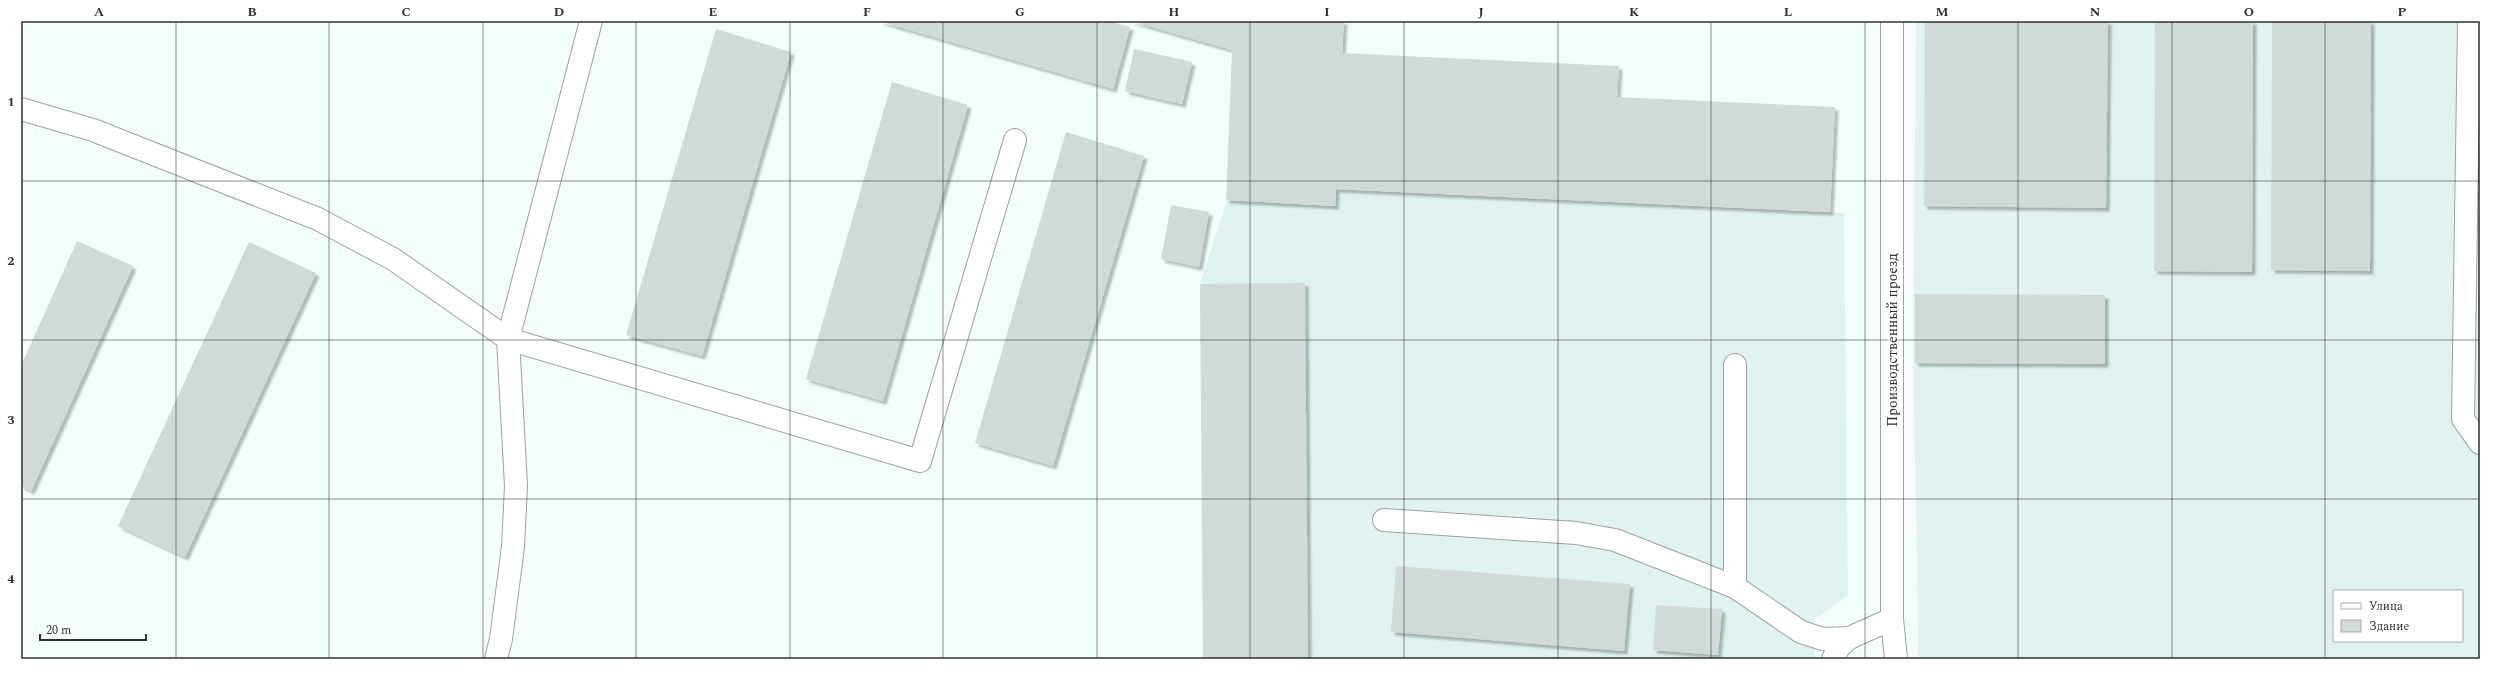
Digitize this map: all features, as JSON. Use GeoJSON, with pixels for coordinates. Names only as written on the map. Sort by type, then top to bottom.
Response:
{"type":"FeatureCollection","features":[{"type":"Feature","properties":{"kind":"street"},"geometry":{"type":"LineString","coordinates":[[496,659],[501,639],[513,547],[516,486],[508,339],[591,21]]}},
{"type":"Feature","properties":{"kind":"street","name":"Производственный проезд"},"geometry":{"type":"LineString","coordinates":[[1892,21],[1892,619],[1896,659]]}},
{"type":"Feature","properties":{"kind":"street"},"geometry":{"type":"LineString","coordinates":[[2469,21],[2463,419],[2480,443]]}},
{"type":"Feature","properties":{"kind":"street"},"geometry":{"type":"LineString","coordinates":[[21,109],[92,130],[318,220],[393,259],[508,339],[920,461],[1015,140]]}},
{"type":"Feature","properties":{"kind":"street"},"geometry":{"type":"LineString","coordinates":[[1735,365],[1735,587]]}},
{"type":"Feature","properties":{"kind":"street"},"geometry":{"type":"LineString","coordinates":[[1384,520],[1576,533],[1616,540],[1735,587],[1801,632],[1823,639],[1849,638]]}},
{"type":"Feature","properties":{"kind":"street"},"geometry":{"type":"LineString","coordinates":[[1833,659],[1839,647],[1849,638],[1892,619]]}},
{"type":"Feature","properties":{"kind":"shaded area"},"geometry":{"type":"Polygon","coordinates":[[[1916,21],[2480,21],[2480,659],[1919,659],[1913,359],[1916,21]]]}},
{"type":"Feature","properties":{"kind":"shaded area"},"geometry":{"type":"Polygon","coordinates":[[[1336,189],[1844,213],[1848,596],[1814,620],[1815,659],[1203,659],[1200,284],[1227,200],[1335,206],[1336,189]]]}},
{"type":"Feature","properties":{"kind":"building"},"geometry":{"type":"Polygon","coordinates":[[[879,21],[1108,21],[1130,27],[1113,89],[879,21]]]}},
{"type":"Feature","properties":{"kind":"building"},"geometry":{"type":"Polygon","coordinates":[[[1131,21],[1344,21],[1342,53],[1619,66],[1617,97],[1835,107],[1830,212],[1336,189],[1335,206],[1226,200],[1232,50],[1131,21]]]}},
{"type":"Feature","properties":{"kind":"building"},"geometry":{"type":"Polygon","coordinates":[[[1925,21],[2108,21],[2106,208],[1924,206],[1925,21]]]}},
{"type":"Feature","properties":{"kind":"building"},"geometry":{"type":"Polygon","coordinates":[[[2155,21],[2253,21],[2252,272],[2154,271],[2155,21]]]}},
{"type":"Feature","properties":{"kind":"building"},"geometry":{"type":"Polygon","coordinates":[[[2272,21],[2371,21],[2370,271],[2271,270],[2272,21]]]}},
{"type":"Feature","properties":{"kind":"building"},"geometry":{"type":"Polygon","coordinates":[[[716,29],[791,52],[702,356],[626,335],[716,29]]]}},
{"type":"Feature","properties":{"kind":"building"},"geometry":{"type":"Polygon","coordinates":[[[1134,49],[1192,62],[1182,104],[1125,91],[1134,49]]]}},
{"type":"Feature","properties":{"kind":"building"},"geometry":{"type":"Polygon","coordinates":[[[892,82],[968,105],[883,401],[806,379],[892,82]]]}},
{"type":"Feature","properties":{"kind":"building"},"geometry":{"type":"Polygon","coordinates":[[[1066,132],[1144,156],[1053,466],[975,443],[1066,132]]]}},
{"type":"Feature","properties":{"kind":"building"},"geometry":{"type":"Polygon","coordinates":[[[1171,205],[1209,212],[1199,267],[1161,259],[1171,205]]]}},
{"type":"Feature","properties":{"kind":"building"},"geometry":{"type":"Polygon","coordinates":[[[77,241],[133,266],[31,491],[21,486],[21,366],[77,241]]]}},
{"type":"Feature","properties":{"kind":"building"},"geometry":{"type":"Polygon","coordinates":[[[249,242],[316,273],[185,557],[118,526],[249,242]]]}},
{"type":"Feature","properties":{"kind":"building"},"geometry":{"type":"Polygon","coordinates":[[[1305,283],[1308,659],[1203,659],[1200,284],[1305,283]]]}},
{"type":"Feature","properties":{"kind":"building"},"geometry":{"type":"Polygon","coordinates":[[[1915,294],[2105,295],[2105,364],[1915,363],[1915,294]]]}},
{"type":"Feature","properties":{"kind":"building"},"geometry":{"type":"Polygon","coordinates":[[[1396,566],[1630,584],[1624,651],[1391,632],[1396,566]]]}},
{"type":"Feature","properties":{"kind":"building"},"geometry":{"type":"Polygon","coordinates":[[[1656,605],[1722,609],[1718,655],[1653,650],[1656,605]]]}}]}
